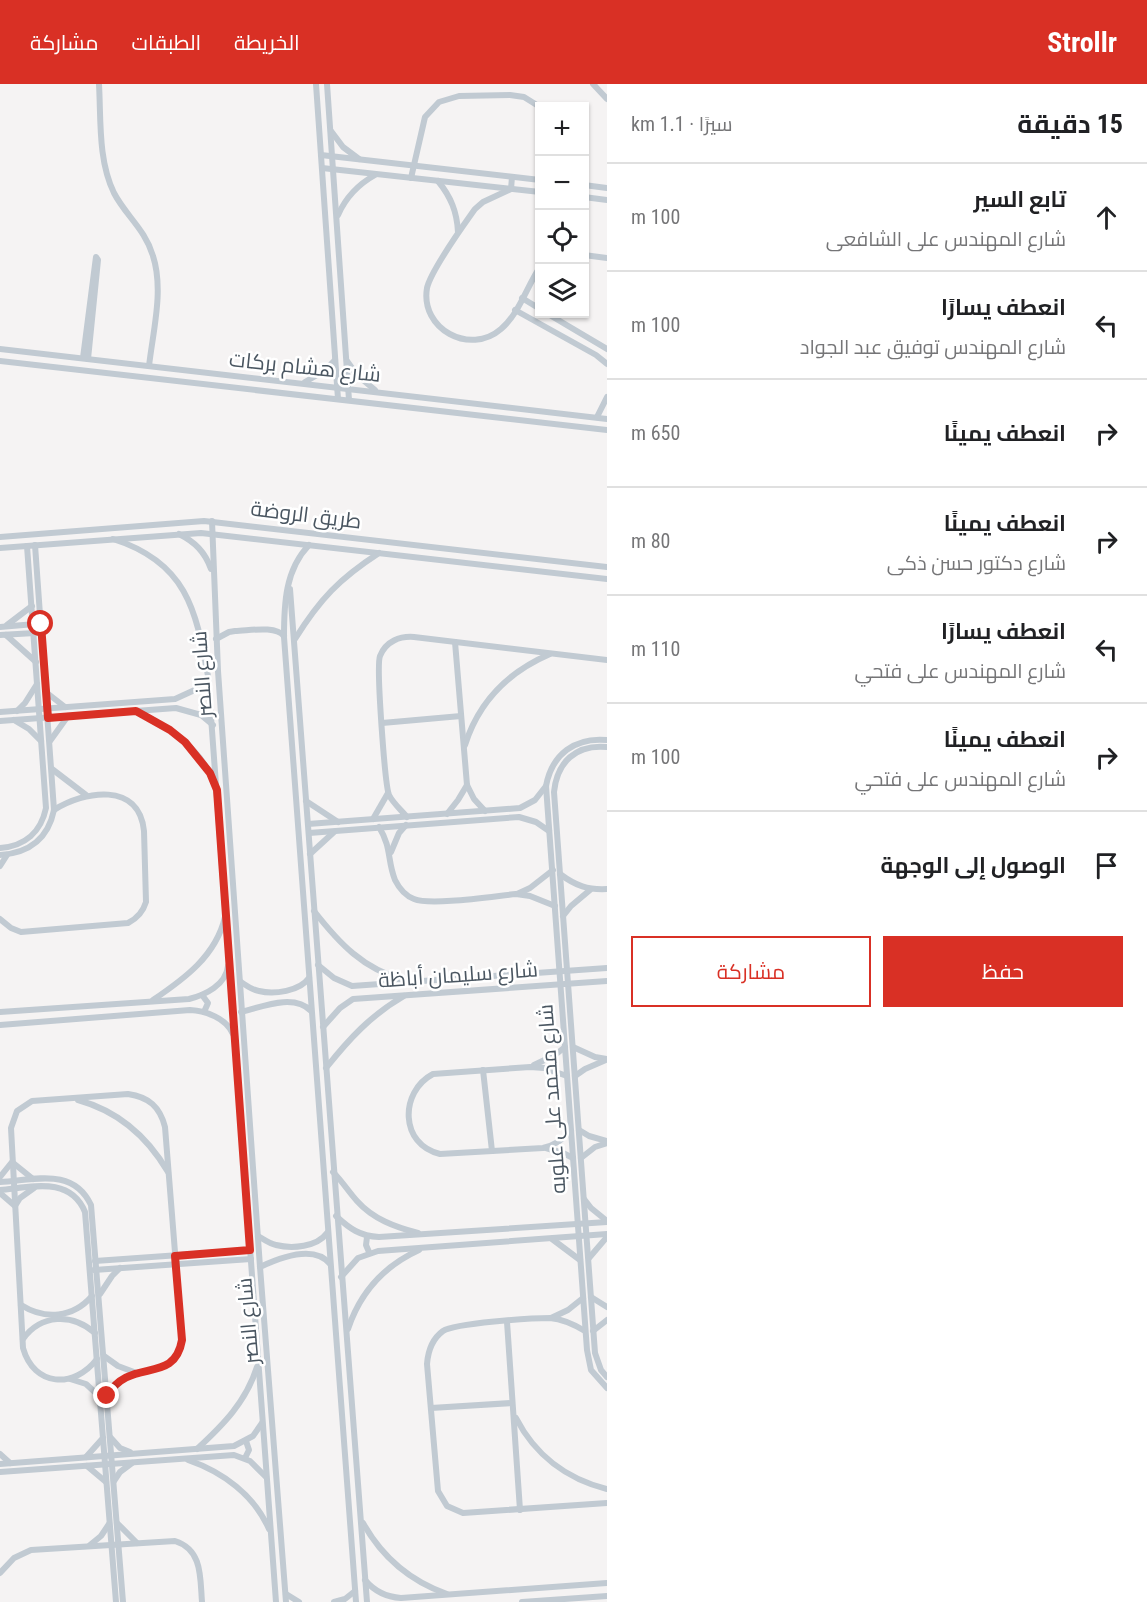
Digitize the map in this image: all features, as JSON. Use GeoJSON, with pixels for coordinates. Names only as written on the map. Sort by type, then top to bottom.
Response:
{"type":"FeatureCollection","features":[{"type":"Feature","properties":{"kind":"street"},"geometry":{"type":"LineString","coordinates":[[99,84],[104,162],[108,179],[115,195],[147,239],[157,275],[158,293],[149,366]]}},
{"type":"Feature","properties":{"kind":"street"},"geometry":{"type":"LineString","coordinates":[[316,84],[338,399]]}},
{"type":"Feature","properties":{"kind":"street"},"geometry":{"type":"LineString","coordinates":[[327,84],[349,400]]}},
{"type":"Feature","properties":{"kind":"street"},"geometry":{"type":"LineString","coordinates":[[593,84],[607,99]]}},
{"type":"Feature","properties":{"kind":"street"},"geometry":{"type":"LineString","coordinates":[[411,178],[424,117],[439,102],[459,96],[510,95],[524,97],[535,104]]}},
{"type":"Feature","properties":{"kind":"street"},"geometry":{"type":"LineString","coordinates":[[330,130],[344,147],[360,160]]}},
{"type":"Feature","properties":{"kind":"street"},"geometry":{"type":"LineString","coordinates":[[321,155],[535,179]]}},
{"type":"Feature","properties":{"kind":"street"},"geometry":{"type":"LineString","coordinates":[[322,168],[535,191]]}},
{"type":"Feature","properties":{"kind":"street"},"geometry":{"type":"LineString","coordinates":[[337,218],[346,198],[365,180],[376,174]]}},
{"type":"Feature","properties":{"kind":"street"},"geometry":{"type":"LineString","coordinates":[[511,189],[512,177]]}},
{"type":"Feature","properties":{"kind":"street"},"geometry":{"type":"LineString","coordinates":[[438,181],[454,205],[458,234]]}},
{"type":"Feature","properties":{"kind":"street"},"geometry":{"type":"LineString","coordinates":[[589,186],[607,188]]}},
{"type":"Feature","properties":{"kind":"street"},"geometry":{"type":"LineString","coordinates":[[511,189],[483,202],[475,209],[430,278],[427,287],[428,308],[438,326],[446,333],[465,340],[485,339],[503,328],[535,276]]}},
{"type":"Feature","properties":{"kind":"street"},"geometry":{"type":"LineString","coordinates":[[589,198],[607,200]]}},
{"type":"Feature","properties":{"kind":"street"},"geometry":{"type":"LineString","coordinates":[[589,256],[607,258]]}},
{"type":"Feature","properties":{"kind":"street"},"geometry":{"type":"LineString","coordinates":[[97,257],[86,358],[94,260],[97,257]]}},
{"type":"Feature","properties":{"kind":"street"},"geometry":{"type":"LineString","coordinates":[[522,298],[535,306]]}},
{"type":"Feature","properties":{"kind":"street"},"geometry":{"type":"LineString","coordinates":[[515,310],[596,355],[607,364]]}},
{"type":"Feature","properties":{"kind":"street"},"geometry":{"type":"LineString","coordinates":[[555,318],[607,349]]}},
{"type":"Feature","properties":{"kind":"street"},"geometry":{"type":"LineString","coordinates":[[567,339],[573,329]]}},
{"type":"Feature","properties":{"kind":"street","name":"شارع هشام بركات"},"geometry":{"type":"LineString","coordinates":[[0,349],[607,418]]}},
{"type":"Feature","properties":{"kind":"street"},"geometry":{"type":"LineString","coordinates":[[20,351],[20,363]]}},
{"type":"Feature","properties":{"kind":"street"},"geometry":{"type":"LineString","coordinates":[[302,383],[317,376],[335,359]]}},
{"type":"Feature","properties":{"kind":"street"},"geometry":{"type":"LineString","coordinates":[[346,359],[363,381],[378,392]]}},
{"type":"Feature","properties":{"kind":"street","name":"شارع هشام بركات"},"geometry":{"type":"LineString","coordinates":[[0,361],[607,430]]}},
{"type":"Feature","properties":{"kind":"street"},"geometry":{"type":"LineString","coordinates":[[172,380],[173,368]]}},
{"type":"Feature","properties":{"kind":"street"},"geometry":{"type":"LineString","coordinates":[[597,417],[607,397]]}},
{"type":"Feature","properties":{"kind":"street"},"geometry":{"type":"LineString","coordinates":[[555,424],[556,413]]}},
{"type":"Feature","properties":{"kind":"street","name":"طريق الروضة"},"geometry":{"type":"LineString","coordinates":[[0,537],[185,521],[212,521],[607,567]]}},
{"type":"Feature","properties":{"kind":"street","name":"شارع النصر"},"geometry":{"type":"LineString","coordinates":[[212,521],[218,671],[286,1602]]}},
{"type":"Feature","properties":{"kind":"street"},"geometry":{"type":"LineString","coordinates":[[273,540],[274,528]]}},
{"type":"Feature","properties":{"kind":"street"},"geometry":{"type":"LineString","coordinates":[[178,534],[199,547],[206,557],[213,580]]}},
{"type":"Feature","properties":{"kind":"street","name":"طريق الروضة"},"geometry":{"type":"LineString","coordinates":[[0,548],[178,534],[211,534],[607,579]]}},
{"type":"Feature","properties":{"kind":"street"},"geometry":{"type":"LineString","coordinates":[[113,539],[140,549],[156,560],[183,589],[199,625],[208,674],[276,1602]]}},
{"type":"Feature","properties":{"kind":"street"},"geometry":{"type":"LineString","coordinates":[[0,866],[4,855],[26,850],[35,844],[48,829],[54,810],[35,545]]}},
{"type":"Feature","properties":{"kind":"street"},"geometry":{"type":"LineString","coordinates":[[309,545],[299,558],[289,581],[284,607],[284,637],[356,1602]]}},
{"type":"Feature","properties":{"kind":"street"},"geometry":{"type":"LineString","coordinates":[[0,848],[16,845],[34,835],[44,818],[46,797],[27,546]]}},
{"type":"Feature","properties":{"kind":"street"},"geometry":{"type":"LineString","coordinates":[[294,639],[319,603],[333,588],[348,574],[380,553]]}},
{"type":"Feature","properties":{"kind":"street"},"geometry":{"type":"LineString","coordinates":[[531,570],[533,559]]}},
{"type":"Feature","properties":{"kind":"street"},"geometry":{"type":"LineString","coordinates":[[556,562],[556,573]]}},
{"type":"Feature","properties":{"kind":"street"},"geometry":{"type":"LineString","coordinates":[[289,581],[367,1602]]}},
{"type":"Feature","properties":{"kind":"street"},"geometry":{"type":"LineString","coordinates":[[2,627],[15,621],[32,606]]}},
{"type":"Feature","properties":{"kind":"street"},"geometry":{"type":"LineString","coordinates":[[2,627],[41,624]]}},
{"type":"Feature","properties":{"kind":"street"},"geometry":{"type":"LineString","coordinates":[[216,639],[229,632],[257,630],[274,630],[281,632],[284,637]]}},
{"type":"Feature","properties":{"kind":"street"},"geometry":{"type":"LineString","coordinates":[[3,635],[42,632]]}},
{"type":"Feature","properties":{"kind":"street"},"geometry":{"type":"LineString","coordinates":[[3,635],[36,662]]}},
{"type":"Feature","properties":{"kind":"street"},"geometry":{"type":"LineString","coordinates":[[407,817],[388,793],[378,674],[379,662],[385,647],[391,642],[406,636],[607,660]]}},
{"type":"Feature","properties":{"kind":"street"},"geometry":{"type":"LineString","coordinates":[[456,642],[467,785],[474,799],[485,811]]}},
{"type":"Feature","properties":{"kind":"street"},"geometry":{"type":"LineString","coordinates":[[464,748],[480,710],[502,683],[533,661],[551,653]]}},
{"type":"Feature","properties":{"kind":"street"},"geometry":{"type":"LineString","coordinates":[[0,712],[175,699],[199,688],[208,674],[218,671]]}},
{"type":"Feature","properties":{"kind":"street"},"geometry":{"type":"LineString","coordinates":[[17,711],[38,684]]}},
{"type":"Feature","properties":{"kind":"street"},"geometry":{"type":"LineString","coordinates":[[46,693],[65,707]]}},
{"type":"Feature","properties":{"kind":"street"},"geometry":{"type":"LineString","coordinates":[[0,721],[184,709],[201,715],[213,725]]}},
{"type":"Feature","properties":{"kind":"street"},"geometry":{"type":"LineString","coordinates":[[136,711],[170,730],[185,742],[210,773],[217,790]]}},
{"type":"Feature","properties":{"kind":"street"},"geometry":{"type":"LineString","coordinates":[[50,742],[68,716]]}},
{"type":"Feature","properties":{"kind":"street"},"geometry":{"type":"LineString","coordinates":[[382,723],[461,716]]}},
{"type":"Feature","properties":{"kind":"street"},"geometry":{"type":"LineString","coordinates":[[13,720],[29,729],[42,742]]}},
{"type":"Feature","properties":{"kind":"street"},"geometry":{"type":"LineString","coordinates":[[291,732],[301,731]]}},
{"type":"Feature","properties":{"kind":"street"},"geometry":{"type":"LineString","coordinates":[[308,824],[520,808],[535,800],[546,786],[552,765],[566,749],[586,740],[607,740]]}},
{"type":"Feature","properties":{"kind":"street","name":"شارع محمد على علوبه"},"geometry":{"type":"LineString","coordinates":[[607,747],[580,749],[566,759],[558,771],[554,792],[593,1331],[597,1362],[607,1377]]}},
{"type":"Feature","properties":{"kind":"street"},"geometry":{"type":"LineString","coordinates":[[52,770],[86,795]]}},
{"type":"Feature","properties":{"kind":"street"},"geometry":{"type":"LineString","coordinates":[[447,814],[459,800],[467,785]]}},
{"type":"Feature","properties":{"kind":"street","name":"شارع محمد على علوبه"},"geometry":{"type":"LineString","coordinates":[[546,786],[585,1331],[591,1370],[607,1389]]}},
{"type":"Feature","properties":{"kind":"street"},"geometry":{"type":"LineString","coordinates":[[373,819],[388,793]]}},
{"type":"Feature","properties":{"kind":"street"},"geometry":{"type":"LineString","coordinates":[[0,919],[11,928],[31,932],[128,923],[143,911],[146,902],[144,831],[140,813],[134,805],[117,796],[86,795],[54,810]]}},
{"type":"Feature","properties":{"kind":"street"},"geometry":{"type":"LineString","coordinates":[[306,801],[339,822]]}},
{"type":"Feature","properties":{"kind":"street"},"geometry":{"type":"LineString","coordinates":[[519,817],[522,813],[520,808]]}},
{"type":"Feature","properties":{"kind":"street"},"geometry":{"type":"LineString","coordinates":[[309,833],[519,817],[536,822],[549,831]]}},
{"type":"Feature","properties":{"kind":"street"},"geometry":{"type":"LineString","coordinates":[[390,853],[399,833],[406,825]]}},
{"type":"Feature","properties":{"kind":"street"},"geometry":{"type":"LineString","coordinates":[[379,827],[390,853],[395,880],[400,888],[414,899],[432,902],[516,894],[530,896],[555,906]]}},
{"type":"Feature","properties":{"kind":"street"},"geometry":{"type":"LineString","coordinates":[[310,854],[338,830]]}},
{"type":"Feature","properties":{"kind":"street"},"geometry":{"type":"LineString","coordinates":[[222,864],[232,863]]}},
{"type":"Feature","properties":{"kind":"street"},"geometry":{"type":"LineString","coordinates":[[516,894],[530,888],[552,870],[560,872],[579,886],[590,890],[607,889]]}},
{"type":"Feature","properties":{"kind":"street"},"geometry":{"type":"LineString","coordinates":[[563,916],[590,890]]}},
{"type":"Feature","properties":{"kind":"street"},"geometry":{"type":"LineString","coordinates":[[152,1001],[182,980],[200,963],[220,931],[225,919],[225,907]]}},
{"type":"Feature","properties":{"kind":"street"},"geometry":{"type":"LineString","coordinates":[[314,911],[340,943],[355,957],[372,968],[410,982]]}},
{"type":"Feature","properties":{"kind":"street"},"geometry":{"type":"LineString","coordinates":[[305,922],[315,921]]}},
{"type":"Feature","properties":{"kind":"street"},"geometry":{"type":"LineString","coordinates":[[0,1012],[189,999],[202,995],[221,981],[228,971],[229,960]]}},
{"type":"Feature","properties":{"kind":"street","name":"شارع سليمان أباظة"},"geometry":{"type":"LineString","coordinates":[[318,965],[334,978],[352,986],[607,968]]}},
{"type":"Feature","properties":{"kind":"street"},"geometry":{"type":"LineString","coordinates":[[241,982],[258,991],[266,992],[298,987],[309,978]]}},
{"type":"Feature","properties":{"kind":"street","name":"شارع سليمان أباظة"},"geometry":{"type":"LineString","coordinates":[[323,1027],[340,1008],[353,999],[607,981]]}},
{"type":"Feature","properties":{"kind":"street"},"geometry":{"type":"LineString","coordinates":[[352,986],[349,993],[353,999]]}},
{"type":"Feature","properties":{"kind":"street"},"geometry":{"type":"LineString","coordinates":[[202,995],[208,1003],[204,1012]]}},
{"type":"Feature","properties":{"kind":"street"},"geometry":{"type":"LineString","coordinates":[[326,1069],[362,1026],[390,1004],[406,995]]}},
{"type":"Feature","properties":{"kind":"street"},"geometry":{"type":"LineString","coordinates":[[233,1012],[243,1012],[265,1004],[291,1003],[307,1006],[311,1011]]}},
{"type":"Feature","properties":{"kind":"street"},"geometry":{"type":"LineString","coordinates":[[0,1027],[11,1024],[190,1010],[204,1012],[223,1021],[231,1029],[235,1038]]}},
{"type":"Feature","properties":{"kind":"street"},"geometry":{"type":"LineString","coordinates":[[530,1067],[555,1055],[565,1047]]}},
{"type":"Feature","properties":{"kind":"street"},"geometry":{"type":"LineString","coordinates":[[573,1047],[595,1057],[607,1059],[575,1076]]}},
{"type":"Feature","properties":{"kind":"street"},"geometry":{"type":"LineString","coordinates":[[567,1076],[544,1068],[530,1067],[443,1072],[424,1078],[411,1095],[409,1115],[417,1142],[431,1152],[440,1154],[543,1148],[553,1149],[573,1158]]}},
{"type":"Feature","properties":{"kind":"street"},"geometry":{"type":"LineString","coordinates":[[483,1070],[492,1151]]}},
{"type":"Feature","properties":{"kind":"street"},"geometry":{"type":"LineString","coordinates":[[100,1396],[86,1384],[69,1379],[52,1379],[36,1371],[26,1357],[23,1340],[11,1128],[17,1111],[32,1101],[128,1094],[149,1100],[157,1107],[162,1117],[182,1333],[181,1347],[174,1359],[163,1367],[135,1372],[122,1379],[107,1396]]}},
{"type":"Feature","properties":{"kind":"street"},"geometry":{"type":"LineString","coordinates":[[72,1098],[111,1112],[129,1124],[145,1138],[168,1173]]}},
{"type":"Feature","properties":{"kind":"street"},"geometry":{"type":"LineString","coordinates":[[319,1125],[330,1123]]}},
{"type":"Feature","properties":{"kind":"street"},"geometry":{"type":"LineString","coordinates":[[579,1130],[607,1142]]}},
{"type":"Feature","properties":{"kind":"street"},"geometry":{"type":"LineString","coordinates":[[543,1148],[554,1145],[571,1131]]}},
{"type":"Feature","properties":{"kind":"street"},"geometry":{"type":"LineString","coordinates":[[242,1140],[252,1139]]}},
{"type":"Feature","properties":{"kind":"street"},"geometry":{"type":"LineString","coordinates":[[582,1158],[607,1142]]}},
{"type":"Feature","properties":{"kind":"street"},"geometry":{"type":"LineString","coordinates":[[0,1177],[12,1162]]}},
{"type":"Feature","properties":{"kind":"street"},"geometry":{"type":"LineString","coordinates":[[12,1162],[34,1180]]}},
{"type":"Feature","properties":{"kind":"street"},"geometry":{"type":"LineString","coordinates":[[333,1172],[359,1203],[370,1212],[395,1226],[425,1234]]}},
{"type":"Feature","properties":{"kind":"street"},"geometry":{"type":"LineString","coordinates":[[15,1206],[0,1191],[34,1180],[63,1179],[80,1189],[87,1196],[93,1215],[93,1261]]}},
{"type":"Feature","properties":{"kind":"street"},"geometry":{"type":"LineString","coordinates":[[0,1182],[35,1187],[60,1187],[81,1203],[85,1212],[104,1356],[111,1438],[108,1456]]}},
{"type":"Feature","properties":{"kind":"street"},"geometry":{"type":"LineString","coordinates":[[15,1206],[35,1187]]}},
{"type":"Feature","properties":{"kind":"street"},"geometry":{"type":"LineString","coordinates":[[584,1199],[607,1222]]}},
{"type":"Feature","properties":{"kind":"street"},"geometry":{"type":"LineString","coordinates":[[336,1216],[356,1233],[367,1237],[607,1222]]}},
{"type":"Feature","properties":{"kind":"street"},"geometry":{"type":"LineString","coordinates":[[258,1236],[276,1245],[284,1246],[316,1243],[327,1233]]}},
{"type":"Feature","properties":{"kind":"street"},"geometry":{"type":"LineString","coordinates":[[341,1278],[358,1258],[369,1252],[607,1235]]}},
{"type":"Feature","properties":{"kind":"street"},"geometry":{"type":"LineString","coordinates":[[588,1259],[607,1235]]}},
{"type":"Feature","properties":{"kind":"street"},"geometry":{"type":"LineString","coordinates":[[367,1237],[366,1245],[369,1252]]}},
{"type":"Feature","properties":{"kind":"street"},"geometry":{"type":"LineString","coordinates":[[552,1238],[572,1251],[580,1260]]}},
{"type":"Feature","properties":{"kind":"street"},"geometry":{"type":"LineString","coordinates":[[347,1333],[358,1305],[375,1281],[397,1261],[424,1248]]}},
{"type":"Feature","properties":{"kind":"street"},"geometry":{"type":"LineString","coordinates":[[93,1261],[250,1250]]}},
{"type":"Feature","properties":{"kind":"street"},"geometry":{"type":"LineString","coordinates":[[260,1268],[286,1256],[310,1255],[326,1259],[330,1265]]}},
{"type":"Feature","properties":{"kind":"street"},"geometry":{"type":"LineString","coordinates":[[94,1270],[251,1259]]}},
{"type":"Feature","properties":{"kind":"street"},"geometry":{"type":"LineString","coordinates":[[23,1340],[38,1324],[77,1309],[96,1295],[120,1268]]}},
{"type":"Feature","properties":{"kind":"street"},"geometry":{"type":"LineString","coordinates":[[96,1295],[95,1333],[103,1437],[109,1464],[110,1524],[123,1602]]}},
{"type":"Feature","properties":{"kind":"street"},"geometry":{"type":"LineString","coordinates":[[591,1297],[607,1307]]}},
{"type":"Feature","properties":{"kind":"street"},"geometry":{"type":"LineString","coordinates":[[583,1298],[568,1310],[551,1318],[453,1327],[437,1337],[428,1354],[438,1491],[447,1506],[463,1513],[607,1503]]}},
{"type":"Feature","properties":{"kind":"street"},"geometry":{"type":"LineString","coordinates":[[21,1305],[39,1313],[78,1321],[95,1333]]}},
{"type":"Feature","properties":{"kind":"street"},"geometry":{"type":"LineString","coordinates":[[255,1317],[264,1317]]}},
{"type":"Feature","properties":{"kind":"street"},"geometry":{"type":"LineString","coordinates":[[551,1318],[585,1331]]}},
{"type":"Feature","properties":{"kind":"street"},"geometry":{"type":"LineString","coordinates":[[593,1331],[607,1320]]}},
{"type":"Feature","properties":{"kind":"street"},"geometry":{"type":"LineString","coordinates":[[507,1322],[520,1510]]}},
{"type":"Feature","properties":{"kind":"street"},"geometry":{"type":"LineString","coordinates":[[104,1356],[118,1366],[135,1372]]}},
{"type":"Feature","properties":{"kind":"street"},"geometry":{"type":"LineString","coordinates":[[69,1379],[85,1372],[97,1359]]}},
{"type":"Feature","properties":{"kind":"street"},"geometry":{"type":"LineString","coordinates":[[197,1449],[235,1412],[249,1389],[258,1364]]}},
{"type":"Feature","properties":{"kind":"street"},"geometry":{"type":"LineString","coordinates":[[431,1408],[512,1403]]}},
{"type":"Feature","properties":{"kind":"street"},"geometry":{"type":"LineString","coordinates":[[513,1414],[530,1442],[553,1464],[581,1481],[607,1488]]}},
{"type":"Feature","properties":{"kind":"street"},"geometry":{"type":"LineString","coordinates":[[0,1464],[234,1446],[246,1442],[253,1436],[262,1422]]}},
{"type":"Feature","properties":{"kind":"street"},"geometry":{"type":"LineString","coordinates":[[86,1457],[103,1437]]}},
{"type":"Feature","properties":{"kind":"street"},"geometry":{"type":"LineString","coordinates":[[111,1438],[120,1448],[133,1454]]}},
{"type":"Feature","properties":{"kind":"street"},"geometry":{"type":"LineString","coordinates":[[245,1458],[249,1450],[246,1442]]}},
{"type":"Feature","properties":{"kind":"street"},"geometry":{"type":"LineString","coordinates":[[345,1444],[355,1443]]}},
{"type":"Feature","properties":{"kind":"street"},"geometry":{"type":"LineString","coordinates":[[0,1454],[10,1463]]}},
{"type":"Feature","properties":{"kind":"street"},"geometry":{"type":"LineString","coordinates":[[0,1472],[234,1455],[245,1458],[260,1468],[267,1478]]}},
{"type":"Feature","properties":{"kind":"street"},"geometry":{"type":"LineString","coordinates":[[185,1459],[217,1472],[244,1493],[265,1521],[272,1536]]}},
{"type":"Feature","properties":{"kind":"street"},"geometry":{"type":"LineString","coordinates":[[110,1482],[132,1462]]}},
{"type":"Feature","properties":{"kind":"street"},"geometry":{"type":"LineString","coordinates":[[87,1465],[110,1482],[117,1523],[116,1602]]}},
{"type":"Feature","properties":{"kind":"street"},"geometry":{"type":"LineString","coordinates":[[361,1521],[377,1546],[398,1567],[422,1584],[450,1595]]}},
{"type":"Feature","properties":{"kind":"street"},"geometry":{"type":"LineString","coordinates":[[117,1523],[138,1543]]}},
{"type":"Feature","properties":{"kind":"street"},"geometry":{"type":"LineString","coordinates":[[88,1546],[101,1536],[110,1524]]}},
{"type":"Feature","properties":{"kind":"street"},"geometry":{"type":"LineString","coordinates":[[272,1536],[281,1536]]}},
{"type":"Feature","properties":{"kind":"street"},"geometry":{"type":"LineString","coordinates":[[0,1573],[14,1558],[31,1550],[175,1542],[189,1548],[198,1560],[201,1600],[207,1602]]}},
{"type":"Feature","properties":{"kind":"street"},"geometry":{"type":"LineString","coordinates":[[365,1580],[377,1592],[391,1600],[607,1583]]}},
{"type":"Feature","properties":{"kind":"street"},"geometry":{"type":"LineString","coordinates":[[334,1602],[345,1599],[355,1591]]}},
{"type":"Feature","properties":{"kind":"street"},"geometry":{"type":"LineString","coordinates":[[269,1602],[276,1594]]}},
{"type":"Feature","properties":{"kind":"street"},"geometry":{"type":"LineString","coordinates":[[286,1594],[299,1602]]}},
{"type":"Feature","properties":{"kind":"street"},"geometry":{"type":"LineString","coordinates":[[522,1602],[607,1596]]}},
{"type":"Feature","properties":{"kind":"route"},"geometry":{"type":"LineString","coordinates":[[41,624],[48,718],[136,711],[170,730],[185,742],[210,773],[217,790],[250,1250],[175,1256],[181,1347],[169,1364],[157,1370],[128,1375],[116,1384],[107,1396]]}}]}
